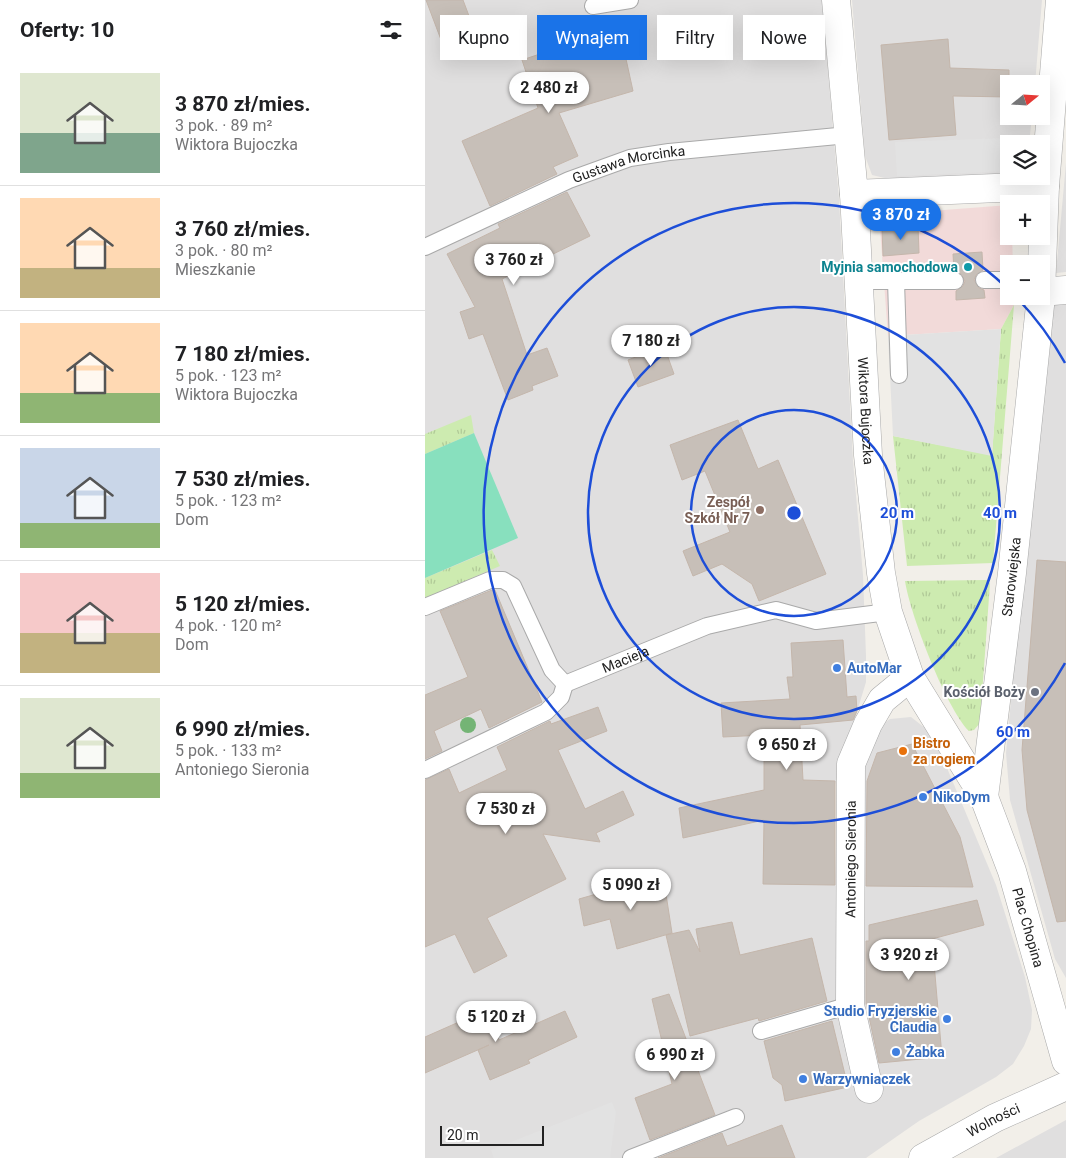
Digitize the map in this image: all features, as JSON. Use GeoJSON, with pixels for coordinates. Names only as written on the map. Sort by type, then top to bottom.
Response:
{"type":"FeatureCollection","features":[{"type":"Feature","properties":{"kind":"street","name":"Wiktora Bujoczka"},"geometry":{"type":"LineString","coordinates":[[836,0],[854,194],[868,455],[888,612],[910,677],[984,797]]}},
{"type":"Feature","properties":{"kind":"street","name":"Starowiejska"},"geometry":{"type":"LineString","coordinates":[[1042,255],[1045,186],[1061,32],[1060,0]]}},
{"type":"Feature","properties":{"kind":"street"},"geometry":{"type":"LineString","coordinates":[[854,194],[1045,186]]}},
{"type":"Feature","properties":{"kind":"street"},"geometry":{"type":"LineString","coordinates":[[1050,293],[1066,290]]}},
{"type":"Feature","properties":{"kind":"street","name":"Starowiejska"},"geometry":{"type":"LineString","coordinates":[[984,797],[1013,563],[1040,305]]}},
{"type":"Feature","properties":{"kind":"street","name":"Antoniego Sieronia"},"geometry":{"type":"LineString","coordinates":[[869,1090],[850,1004],[851,764],[868,724],[882,700],[910,677]]}},
{"type":"Feature","properties":{"kind":"street","name":"Plac Chopina"},"geometry":{"type":"LineString","coordinates":[[984,797],[1012,871],[1066,1061]]}},
{"type":"Feature","properties":{"kind":"street","name":"Wolności"},"geometry":{"type":"LineString","coordinates":[[923,1158],[995,1118],[1066,1086]]}},
{"type":"Feature","properties":{"kind":"lane"},"geometry":{"type":"LineString","coordinates":[[593,6],[630,0]]}},
{"type":"Feature","properties":{"kind":"lane","name":"Gustawa Morcinka"},"geometry":{"type":"LineString","coordinates":[[425,247],[569,180],[630,158],[669,152],[848,135]]}},
{"type":"Feature","properties":{"kind":"lane"},"geometry":{"type":"LineString","coordinates":[[983,280],[1000,280]]}},
{"type":"Feature","properties":{"kind":"lane"},"geometry":{"type":"LineString","coordinates":[[858,281],[955,281]]}},
{"type":"Feature","properties":{"kind":"lane"},"geometry":{"type":"LineString","coordinates":[[897,281],[899,375]]}},
{"type":"Feature","properties":{"kind":"lane"},"geometry":{"type":"LineString","coordinates":[[425,607],[490,580],[503,580],[513,586],[552,670],[565,684],[561,697],[546,712],[425,770]]}},
{"type":"Feature","properties":{"kind":"lane","name":"Macieja"},"geometry":{"type":"LineString","coordinates":[[565,684],[707,626],[776,610],[815,621],[888,612]]}},
{"type":"Feature","properties":{"kind":"lane"},"geometry":{"type":"LineString","coordinates":[[761,1031],[850,1004]]}},
{"type":"Feature","properties":{"kind":"lane"},"geometry":{"type":"LineString","coordinates":[[631,1158],[736,1117]]}},
{"type":"Feature","properties":{"kind":"shaded area"},"geometry":{"type":"Polygon","coordinates":[[[425,0],[822,0],[823,15],[743,15],[743,60],[825,60],[825,35],[839,199],[853,461],[863,575],[866,656],[866,682],[833,791],[840,989],[861,990],[861,765],[878,727],[890,719],[911,717],[925,728],[942,756],[996,885],[1025,977],[1032,1010],[1031,1029],[1024,1046],[1013,1064],[996,1077],[919,1121],[866,1158],[425,1158],[425,0]]]}},
{"type":"Feature","properties":{"kind":"shaded area"},"geometry":{"type":"Polygon","coordinates":[[[852,0],[1042,0],[1036,75],[1000,75],[1000,125],[1031,125],[1030,135],[1000,135],[1000,174],[889,179],[872,175],[865,156],[852,0]]]}},
{"type":"Feature","properties":{"kind":"shaded area"},"geometry":{"type":"Polygon","coordinates":[[[1000,138],[1000,171],[897,176],[895,142],[1000,138]]]}},
{"type":"Feature","properties":{"kind":"shaded area"},"geometry":{"type":"Polygon","coordinates":[[[1066,163],[1066,272],[1056,273],[1066,163]]]}},
{"type":"Feature","properties":{"kind":"shaded area"},"geometry":{"type":"Polygon","coordinates":[[[1000,206],[1000,245],[1012,245],[1013,255],[1000,255],[1000,305],[1014,305],[1001,329],[888,336],[879,215],[1000,206]]]}},
{"type":"Feature","properties":{"kind":"shaded area"},"geometry":{"type":"Polygon","coordinates":[[[1066,300],[1066,978],[1055,959],[1010,800],[1006,753],[1048,305],[1066,300]]]}},
{"type":"Feature","properties":{"kind":"shaded area"},"geometry":{"type":"Polygon","coordinates":[[[1001,329],[992,456],[893,436],[888,336],[1001,329]]]}},
{"type":"Feature","properties":{"kind":"shaded area"},"geometry":{"type":"Polygon","coordinates":[[[612,1102],[616,1112],[610,1158],[494,1158],[491,1150],[612,1102]]]}},
{"type":"Feature","properties":{"kind":"shaded area"},"geometry":{"type":"Polygon","coordinates":[[[1066,1120],[1066,1158],[996,1158],[1042,1133],[1066,1120]]]}},
{"type":"Feature","properties":{"kind":"green space"},"geometry":{"type":"Polygon","coordinates":[[[1014,305],[993,563],[907,566],[893,436],[992,455],[1001,329],[1014,305]]]}},
{"type":"Feature","properties":{"kind":"green space"},"geometry":{"type":"Polygon","coordinates":[[[471,415],[474,433],[425,454],[425,434],[471,415]]]}},
{"type":"Feature","properties":{"kind":"green space"},"geometry":{"type":"Polygon","coordinates":[[[474,433],[518,538],[425,578],[425,454],[474,433]]]}},
{"type":"Feature","properties":{"kind":"green space"},"geometry":{"type":"Polygon","coordinates":[[[492,550],[500,566],[425,598],[425,578],[492,550]]]}},
{"type":"Feature","properties":{"kind":"green space"},"geometry":{"type":"Polygon","coordinates":[[[987,580],[990,583],[980,723],[974,730],[969,731],[950,702],[930,660],[914,615],[905,581],[987,580]]]}},
{"type":"Feature","properties":{"kind":"building"},"geometry":{"type":"Polygon","coordinates":[[[426,0],[463,0],[469,15],[440,15],[440,37],[426,0]]]}},
{"type":"Feature","properties":{"kind":"building"},"geometry":{"type":"Polygon","coordinates":[[[948,39],[950,68],[1009,70],[1009,75],[1000,75],[1000,97],[953,96],[956,135],[889,140],[881,45],[948,39]]]}},
{"type":"Feature","properties":{"kind":"building"},"geometry":{"type":"Polygon","coordinates":[[[537,55],[537,60],[626,60],[633,91],[559,113],[578,156],[553,167],[557,174],[490,206],[462,141],[538,108],[522,60],[527,60],[527,58],[537,55]]]}},
{"type":"Feature","properties":{"kind":"building"},"geometry":{"type":"Polygon","coordinates":[[[567,192],[590,236],[502,279],[527,355],[547,348],[558,376],[532,386],[533,390],[508,400],[483,334],[469,339],[460,312],[475,307],[447,254],[500,228],[498,224],[567,192]]]}},
{"type":"Feature","properties":{"kind":"building"},"geometry":{"type":"Polygon","coordinates":[[[918,225],[919,253],[883,256],[882,228],[918,225]]]}},
{"type":"Feature","properties":{"kind":"building","name":"Myjnia samochodowa"},"geometry":{"type":"Polygon","coordinates":[[[982,252],[983,270],[976,275],[974,280],[979,288],[984,290],[985,298],[956,300],[956,291],[963,286],[965,281],[960,273],[954,271],[953,254],[982,252]]]}},
{"type":"Feature","properties":{"kind":"building"},"geometry":{"type":"Polygon","coordinates":[[[664,346],[674,374],[638,387],[628,360],[664,346]]]}},
{"type":"Feature","properties":{"kind":"building","name":"Zespół Szkół Nr 7"},"geometry":{"type":"Polygon","coordinates":[[[738,420],[758,469],[778,460],[826,574],[759,601],[752,584],[722,564],[693,576],[683,551],[730,532],[705,471],[682,480],[670,445],[738,420]]]}},
{"type":"Feature","properties":{"kind":"building"},"geometry":{"type":"Polygon","coordinates":[[[1037,560],[1066,562],[1066,921],[1057,922],[1027,810],[1022,750],[1037,560]]]}},
{"type":"Feature","properties":{"kind":"building"},"geometry":{"type":"Polygon","coordinates":[[[495,590],[542,702],[489,728],[481,709],[434,731],[442,751],[425,759],[425,695],[468,677],[440,611],[495,590]]]}},
{"type":"Feature","properties":{"kind":"building"},"geometry":{"type":"Polygon","coordinates":[[[843,640],[847,697],[856,696],[857,711],[853,720],[800,725],[803,780],[835,781],[835,885],[763,884],[764,820],[683,838],[679,808],[764,790],[764,735],[723,737],[721,703],[790,699],[787,677],[793,677],[791,643],[843,640]]]}},
{"type":"Feature","properties":{"kind":"building"},"geometry":{"type":"Polygon","coordinates":[[[598,707],[607,731],[558,750],[585,809],[623,791],[634,815],[596,833],[600,842],[543,834],[566,879],[487,918],[507,956],[474,973],[455,934],[425,947],[425,780],[449,769],[459,793],[507,770],[497,747],[550,721],[551,724],[598,707]]]}},
{"type":"Feature","properties":{"kind":"building"},"geometry":{"type":"Polygon","coordinates":[[[912,744],[960,837],[973,887],[866,886],[867,781],[877,753],[912,744]]]}},
{"type":"Feature","properties":{"kind":"building"},"geometry":{"type":"Polygon","coordinates":[[[663,875],[672,933],[617,949],[610,919],[584,926],[579,899],[663,875]]]}},
{"type":"Feature","properties":{"kind":"building"},"geometry":{"type":"Polygon","coordinates":[[[977,900],[984,925],[932,939],[942,1057],[879,1063],[866,1003],[866,941],[869,941],[869,925],[977,900]]]}},
{"type":"Feature","properties":{"kind":"building"},"geometry":{"type":"Polygon","coordinates":[[[732,922],[740,955],[812,938],[827,1001],[759,1021],[758,1018],[690,1036],[666,935],[689,930],[700,952],[696,929],[732,922]]]}},
{"type":"Feature","properties":{"kind":"building"},"geometry":{"type":"Polygon","coordinates":[[[669,994],[715,1115],[650,1140],[635,1098],[672,1084],[652,999],[669,994]]]}},
{"type":"Feature","properties":{"kind":"building"},"geometry":{"type":"Polygon","coordinates":[[[486,1010],[499,1040],[565,1011],[577,1037],[528,1060],[530,1063],[490,1080],[478,1050],[489,1045],[425,1073],[425,1037],[486,1010]]]}},
{"type":"Feature","properties":{"kind":"building"},"geometry":{"type":"Polygon","coordinates":[[[832,1021],[848,1087],[785,1101],[782,1085],[773,1078],[764,1041],[832,1021]]]}},
{"type":"Feature","properties":{"kind":"building"},"geometry":{"type":"Polygon","coordinates":[[[782,1125],[795,1158],[658,1158],[722,1133],[727,1146],[782,1125]]]}},
{"type":"Feature","properties":{"kind":"place","name":"Myjnia samochodowa"},"geometry":{"type":"Point","coordinates":[968,267]}},
{"type":"Feature","properties":{"kind":"place","name":"Zespół Szkół Nr 7"},"geometry":{"type":"Point","coordinates":[760,510]}},
{"type":"Feature","properties":{"kind":"place","name":"AutoMar"},"geometry":{"type":"Point","coordinates":[837,668]}},
{"type":"Feature","properties":{"kind":"place","name":"Kościół Boży"},"geometry":{"type":"Point","coordinates":[1035,692]}},
{"type":"Feature","properties":{"kind":"place","name":"Bistro za rogiem"},"geometry":{"type":"Point","coordinates":[903,751]}},
{"type":"Feature","properties":{"kind":"place","name":"NikoDym"},"geometry":{"type":"Point","coordinates":[923,797]}},
{"type":"Feature","properties":{"kind":"place","name":"Studio Fryzjerskie Claudia"},"geometry":{"type":"Point","coordinates":[947,1019]}},
{"type":"Feature","properties":{"kind":"place","name":"Żabka"},"geometry":{"type":"Point","coordinates":[896,1052]}},
{"type":"Feature","properties":{"kind":"place","name":"Warzywniaczek"},"geometry":{"type":"Point","coordinates":[803,1079]}}]}
